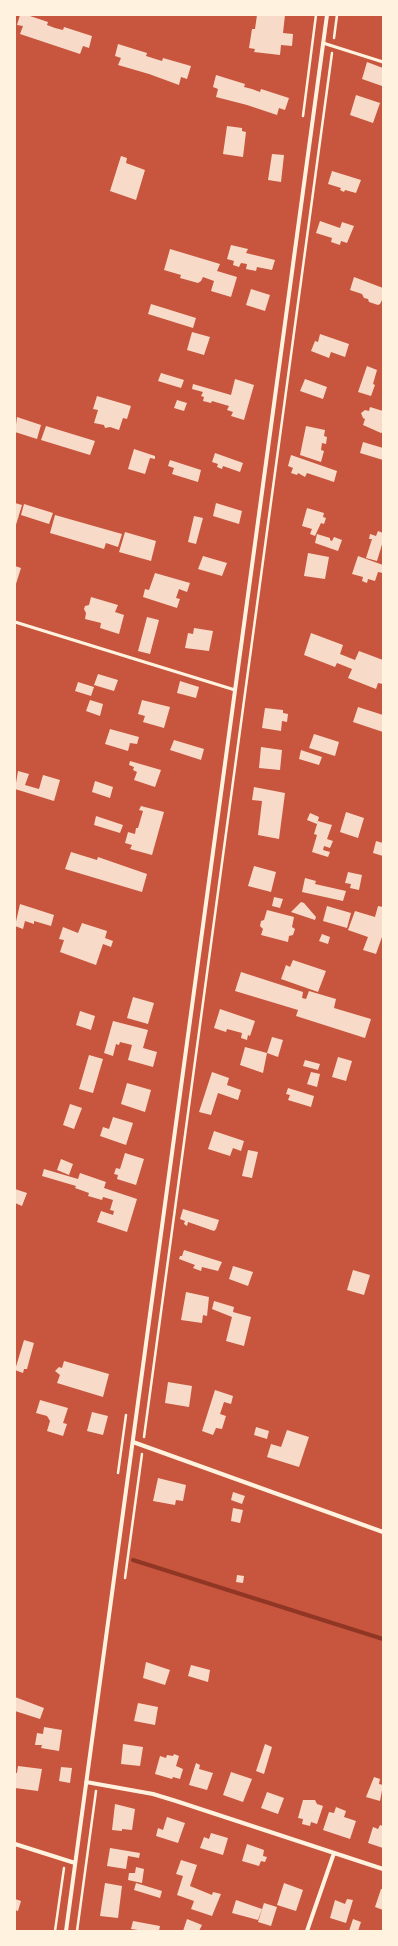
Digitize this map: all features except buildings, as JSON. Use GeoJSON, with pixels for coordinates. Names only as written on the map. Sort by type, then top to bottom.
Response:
{"type":"FeatureCollection","features":[{"type":"Feature","properties":{"kind":"street"},"geometry":{"type":"LineString","coordinates":[[66,1931],[327,15]]}},
{"type":"Feature","properties":{"kind":"street"},"geometry":{"type":"LineString","coordinates":[[133,1442],[383,1532]]}},
{"type":"Feature","properties":{"kind":"street"},"geometry":{"type":"LineString","coordinates":[[86,1782],[153,1794],[383,1869]]}},
{"type":"Feature","properties":{"kind":"street"},"geometry":{"type":"LineString","coordinates":[[15,1844],[75,1863]]}},
{"type":"Feature","properties":{"kind":"street"},"geometry":{"type":"LineString","coordinates":[[307,1931],[334,1853]]}},
{"type":"Feature","properties":{"kind":"lane"},"geometry":{"type":"LineString","coordinates":[[323,43],[383,62]]}},
{"type":"Feature","properties":{"kind":"lane"},"geometry":{"type":"LineString","coordinates":[[15,622],[235,690]]}},
{"type":"Feature","properties":{"kind":"path"},"geometry":{"type":"LineString","coordinates":[[124,1581],[338,15]]}},
{"type":"Feature","properties":{"kind":"path"},"geometry":{"type":"LineString","coordinates":[[77,1931],[96,1784]]}},
{"type":"Feature","properties":{"kind":"waterway"},"geometry":{"type":"LineString","coordinates":[[133,1560],[383,1639]]}}]}
